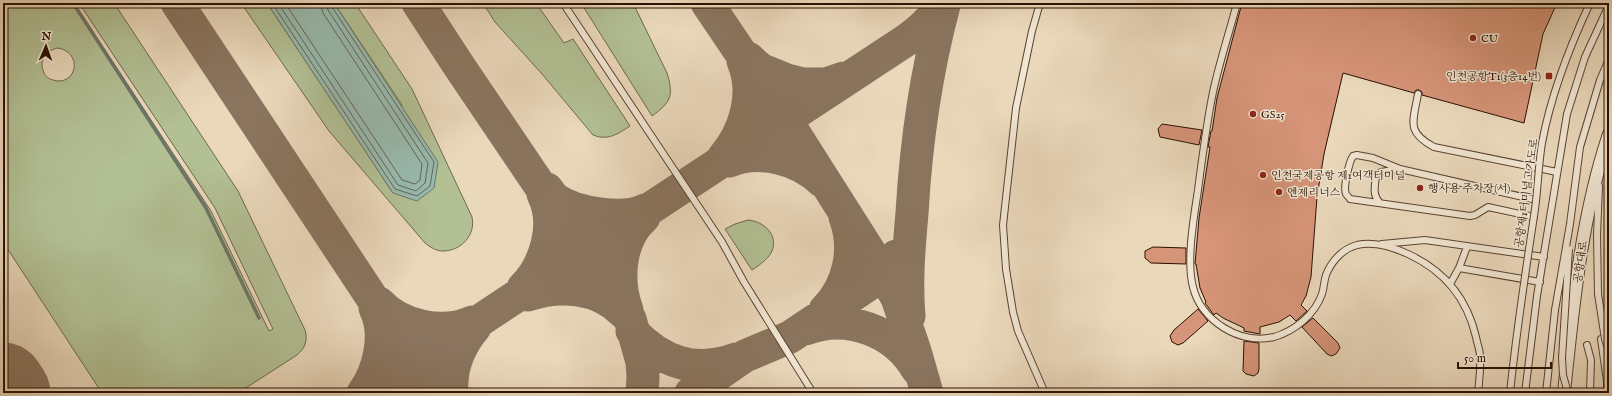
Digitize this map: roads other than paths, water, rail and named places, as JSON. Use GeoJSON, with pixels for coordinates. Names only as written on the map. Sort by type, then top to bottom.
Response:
{"type":"FeatureCollection","features":[{"type":"Feature","properties":{"kind":"street","name":"공항대로"},"geometry":{"type":"LineString","coordinates":[[1564,393],[1572,312],[1585,229],[1600,160],[1609,134]]}},
{"type":"Feature","properties":{"kind":"lane"},"geometry":{"type":"LineString","coordinates":[[563,3],[722,242],[744,282],[806,379],[813,393]]}},
{"type":"Feature","properties":{"kind":"lane"},"geometry":{"type":"LineString","coordinates":[[1040,3],[1032,31],[1016,108],[1003,226],[1006,269],[1013,312],[1018,331],[1045,393]]}},
{"type":"Feature","properties":{"kind":"lane"},"geometry":{"type":"LineString","coordinates":[[1237,3],[1212,96],[1193,218],[1190,268],[1193,287],[1200,304],[1225,330],[1239,336],[1256,338],[1273,337],[1294,328],[1315,309],[1322,293],[1326,276],[1333,262],[1342,252],[1357,245],[1425,240],[1544,257]]}},
{"type":"Feature","properties":{"kind":"lane","name":"공항제1터미널고가도로"},"geometry":{"type":"LineString","coordinates":[[1510,393],[1522,294],[1534,217],[1542,144],[1555,87],[1578,28],[1590,3]]}},
{"type":"Feature","properties":{"kind":"lane"},"geometry":{"type":"LineString","coordinates":[[1525,393],[1540,282],[1567,114],[1585,57],[1609,6]]}},
{"type":"Feature","properties":{"kind":"lane"},"geometry":{"type":"LineString","coordinates":[[1546,393],[1555,310],[1570,224],[1580,148],[1600,80],[1609,59]]}},
{"type":"Feature","properties":{"kind":"lane"},"geometry":{"type":"LineString","coordinates":[[1418,94],[1413,121],[1414,131],[1422,141],[1434,147],[1557,172]]}},
{"type":"Feature","properties":{"kind":"lane"},"geometry":{"type":"LineString","coordinates":[[1534,217],[1491,208],[1486,208],[1475,215],[1470,216],[1350,199],[1346,195],[1345,189],[1350,161],[1353,156],[1357,155],[1373,158],[1400,169],[1536,200]]}},
{"type":"Feature","properties":{"kind":"lane"},"geometry":{"type":"LineString","coordinates":[[1600,160],[1597,235],[1598,294],[1603,328],[1609,352]]}},
{"type":"Feature","properties":{"kind":"lane"},"geometry":{"type":"LineString","coordinates":[[1380,203],[1376,199],[1374,193],[1378,173],[1400,169]]}},
{"type":"Feature","properties":{"kind":"lane"},"geometry":{"type":"LineString","coordinates":[[1568,393],[1563,375],[1562,358],[1570,224]]}},
{"type":"Feature","properties":{"kind":"lane"},"geometry":{"type":"LineString","coordinates":[[1377,244],[1395,248],[1419,259],[1440,274],[1450,284],[1466,306],[1474,327],[1480,356],[1478,393]]}},
{"type":"Feature","properties":{"kind":"lane"},"geometry":{"type":"LineString","coordinates":[[1450,284],[1459,268],[1467,247]]}},
{"type":"Feature","properties":{"kind":"lane"},"geometry":{"type":"LineString","coordinates":[[1459,268],[1540,282]]}},
{"type":"Feature","properties":{"kind":"lane"},"geometry":{"type":"LineString","coordinates":[[1601,339],[1607,381],[1607,393]]}},
{"type":"Feature","properties":{"kind":"lane"},"geometry":{"type":"LineString","coordinates":[[1587,345],[1591,360],[1590,393]]}},
{"type":"Feature","properties":{"kind":"water"},"geometry":{"type":"Polygon","coordinates":[[[267,3],[334,3],[438,162],[434,188],[417,201],[393,193],[267,3]]]}},
{"type":"Feature","properties":{"kind":"waterway"},"geometry":{"type":"LineString","coordinates":[[73,3],[206,208],[259,318]]}},
{"type":"Feature","properties":{"kind":"place","name":"CU"},"geometry":{"type":"Point","coordinates":[1473,38]}},
{"type":"Feature","properties":{"kind":"place","name":"인천공항T1(3층14번)"},"geometry":{"type":"Point","coordinates":[1549,76]}},
{"type":"Feature","properties":{"kind":"place","name":"GS25"},"geometry":{"type":"Point","coordinates":[1253,114]}},
{"type":"Feature","properties":{"kind":"place","name":"인천국제공항 제1여객터미널"},"geometry":{"type":"Point","coordinates":[1263,175]}},
{"type":"Feature","properties":{"kind":"place","name":"행사용 주차장(서)"},"geometry":{"type":"Point","coordinates":[1420,188]}},
{"type":"Feature","properties":{"kind":"place","name":"엔제리너스"},"geometry":{"type":"Point","coordinates":[1279,192]}}]}
